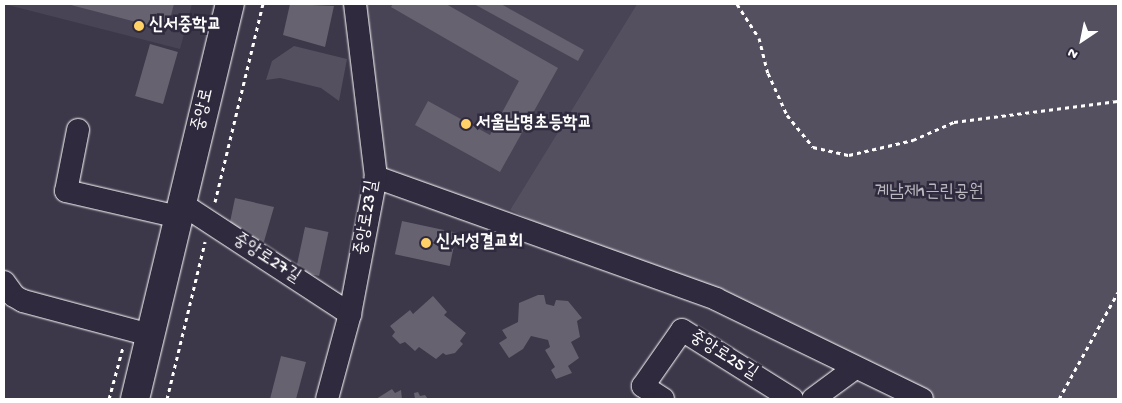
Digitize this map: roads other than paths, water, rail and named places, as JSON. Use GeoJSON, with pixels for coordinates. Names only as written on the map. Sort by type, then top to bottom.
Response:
{"type":"FeatureCollection","features":[{"type":"Feature","properties":{"kind":"main road","name":"중앙로"},"geometry":{"type":"LineString","coordinates":[[135,399],[230,4]]}},
{"type":"Feature","properties":{"kind":"street","name":"중앙로23길"},"geometry":{"type":"LineString","coordinates":[[327,399],[350,314],[376,177],[355,4]]}},
{"type":"Feature","properties":{"kind":"street"},"geometry":{"type":"LineString","coordinates":[[78,130],[66,191],[181,210]]}},
{"type":"Feature","properties":{"kind":"street"},"geometry":{"type":"LineString","coordinates":[[376,177],[716,299],[922,399]]}},
{"type":"Feature","properties":{"kind":"street","name":"중앙로27길"},"geometry":{"type":"LineString","coordinates":[[181,210],[350,314]]}},
{"type":"Feature","properties":{"kind":"street"},"geometry":{"type":"LineString","coordinates":[[4,282],[23,301],[150,335]]}},
{"type":"Feature","properties":{"kind":"street","name":"중앙로25길"},"geometry":{"type":"LineString","coordinates":[[663,399],[643,386],[682,330],[792,399]]}},
{"type":"Feature","properties":{"kind":"street"},"geometry":{"type":"LineString","coordinates":[[813,399],[855,368]]}},
{"type":"Feature","properties":{"kind":"place","name":"신서중학교"},"geometry":{"type":"Point","coordinates":[139,26]}},
{"type":"Feature","properties":{"kind":"place","name":"서울남명초등학교"},"geometry":{"type":"Point","coordinates":[466,124]}},
{"type":"Feature","properties":{"kind":"place","name":"신서성결교회"},"geometry":{"type":"Point","coordinates":[426,243]}},
{"type":"Feature","properties":{"kind":"park label","name":"계남제1근린공원"},"geometry":{"type":"Point","coordinates":[929,193]}}]}
